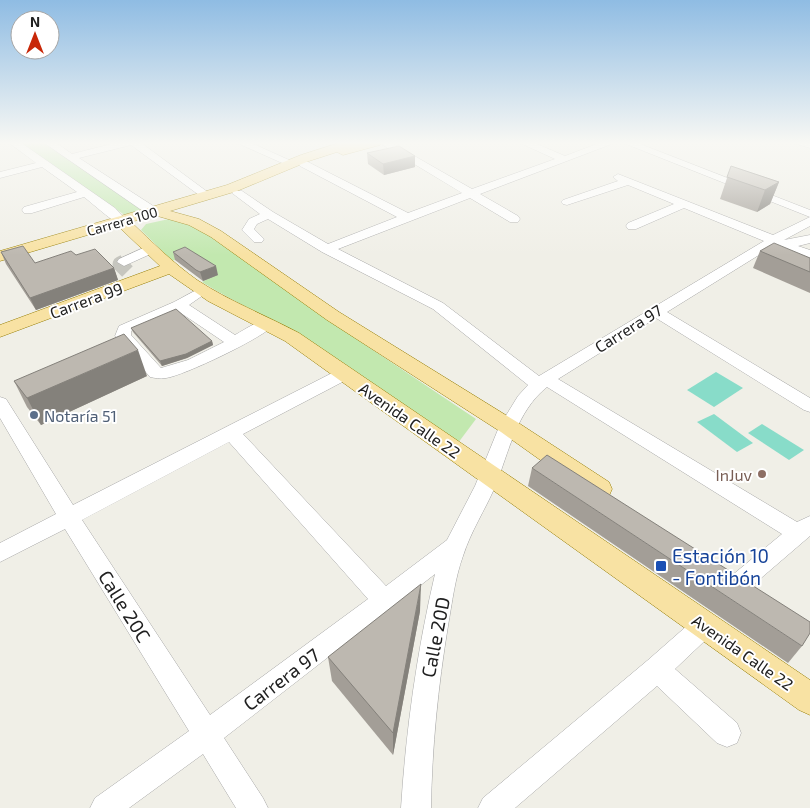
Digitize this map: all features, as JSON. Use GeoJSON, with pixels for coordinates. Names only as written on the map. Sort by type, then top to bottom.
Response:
{"type":"FeatureCollection","features":[{"type":"Feature","properties":{"kind":"main road","name":"Carrera 100"},"geometry":{"type":"LineString","coordinates":[[209,199],[256,180]]}},
{"type":"Feature","properties":{"kind":"main road","name":"Carrera 100"},"geometry":{"type":"LineString","coordinates":[[0,256],[209,199],[238,193],[266,180]]}},
{"type":"Feature","properties":{"kind":"main road"},"geometry":{"type":"LineString","coordinates":[[209,199],[202,210],[201,218],[216,234]]}},
{"type":"Feature","properties":{"kind":"main road"},"geometry":{"type":"LineString","coordinates":[[161,213],[194,222],[216,234],[333,316],[509,427],[615,500]]}},
{"type":"Feature","properties":{"kind":"main road","name":"Avenida Calle 22"},"geometry":{"type":"LineString","coordinates":[[124,223],[171,268],[202,291],[292,337],[810,699]]}},
{"type":"Feature","properties":{"kind":"main road","name":"Carrera 99"},"geometry":{"type":"LineString","coordinates":[[0,331],[127,273],[171,268]]}},
{"type":"Feature","properties":{"kind":"main road"},"geometry":{"type":"LineString","coordinates":[[730,578],[762,599]]}},
{"type":"Feature","properties":{"kind":"street","name":"Avenida Calle 22"},"geometry":{"type":"LineString","coordinates":[[66,180],[124,223]]}},
{"type":"Feature","properties":{"kind":"street"},"geometry":{"type":"LineString","coordinates":[[103,180],[144,208],[161,213]]}},
{"type":"Feature","properties":{"kind":"street"},"geometry":{"type":"LineString","coordinates":[[183,180],[209,199]]}},
{"type":"Feature","properties":{"kind":"street"},"geometry":{"type":"LineString","coordinates":[[331,180],[408,217]]}},
{"type":"Feature","properties":{"kind":"street"},"geometry":{"type":"LineString","coordinates":[[448,180],[514,219]]}},
{"type":"Feature","properties":{"kind":"street"},"geometry":{"type":"LineString","coordinates":[[328,249],[510,180]]}},
{"type":"Feature","properties":{"kind":"street"},"geometry":{"type":"LineString","coordinates":[[567,202],[622,180]]}},
{"type":"Feature","properties":{"kind":"street"},"geometry":{"type":"LineString","coordinates":[[626,180],[810,255]]}},
{"type":"Feature","properties":{"kind":"street"},"geometry":{"type":"LineString","coordinates":[[722,180],[810,214]]}},
{"type":"Feature","properties":{"kind":"street"},"geometry":{"type":"LineString","coordinates":[[28,210],[85,193]]}},
{"type":"Feature","properties":{"kind":"street"},"geometry":{"type":"LineString","coordinates":[[238,193],[270,215],[328,249],[438,306],[542,382],[804,529],[730,578]]}},
{"type":"Feature","properties":{"kind":"street"},"geometry":{"type":"LineString","coordinates":[[632,226],[685,203]]}},
{"type":"Feature","properties":{"kind":"street"},"geometry":{"type":"LineString","coordinates":[[258,239],[248,230],[249,224],[253,220],[270,215]]}},
{"type":"Feature","properties":{"kind":"street","name":"Carrera 97"},"geometry":{"type":"LineString","coordinates":[[488,475],[509,427],[526,396],[542,382],[655,311],[779,242],[810,221]]}},
{"type":"Feature","properties":{"kind":"street"},"geometry":{"type":"LineString","coordinates":[[779,242],[810,239]]}},
{"type":"Feature","properties":{"kind":"street"},"geometry":{"type":"LineString","coordinates":[[127,273],[150,249]]}},
{"type":"Feature","properties":{"kind":"street"},"geometry":{"type":"LineString","coordinates":[[202,291],[148,322],[125,328],[124,336],[156,373],[164,375],[236,342],[267,324]]}},
{"type":"Feature","properties":{"kind":"street"},"geometry":{"type":"LineString","coordinates":[[179,305],[236,342]]}},
{"type":"Feature","properties":{"kind":"street"},"geometry":{"type":"LineString","coordinates":[[655,311],[810,406]]}},
{"type":"Feature","properties":{"kind":"street"},"geometry":{"type":"LineString","coordinates":[[0,553],[344,374]]}},
{"type":"Feature","properties":{"kind":"street","name":"Calle 20C"},"geometry":{"type":"LineString","coordinates":[[0,403],[69,517],[252,808]]}},
{"type":"Feature","properties":{"kind":"street"},"geometry":{"type":"LineString","coordinates":[[231,433],[385,601]]}},
{"type":"Feature","properties":{"kind":"street","name":"Calle 20D"},"geometry":{"type":"LineString","coordinates":[[416,808],[418,762],[426,680],[447,574],[454,547],[480,497],[488,475]]}},
{"type":"Feature","properties":{"kind":"street","name":"Carrera 97"},"geometry":{"type":"LineString","coordinates":[[105,808],[206,736],[454,547]]}},
{"type":"Feature","properties":{"kind":"street"},"geometry":{"type":"LineString","coordinates":[[493,808],[705,625]]}},
{"type":"Feature","properties":{"kind":"street"},"geometry":{"type":"LineString","coordinates":[[656,669],[727,733]]}},
{"type":"Feature","properties":{"kind":"green space"},"geometry":{"type":"Polygon","coordinates":[[[74,180],[98,180],[143,210],[126,216],[74,180]]]}},
{"type":"Feature","properties":{"kind":"green space"},"geometry":{"type":"Polygon","coordinates":[[[169,219],[198,228],[343,330],[476,419],[458,443],[306,339],[202,282],[217,274],[188,255],[172,261],[141,230],[146,224],[169,219]]]}},
{"type":"Feature","properties":{"kind":"shaded area"},"geometry":{"type":"Polygon","coordinates":[[[716,372],[743,388],[714,407],[687,390],[716,372]]]}},
{"type":"Feature","properties":{"kind":"shaded area"},"geometry":{"type":"Polygon","coordinates":[[[714,414],[753,443],[737,452],[697,422],[714,414]]]}},
{"type":"Feature","properties":{"kind":"shaded area"},"geometry":{"type":"Polygon","coordinates":[[[762,424],[804,450],[789,460],[748,433],[762,424]]]}},
{"type":"Feature","properties":{"kind":"building"},"geometry":{"type":"Polygon","coordinates":[[[735,180],[772,180],[779,182],[765,190],[735,180]]]}},
{"type":"Feature","properties":{"kind":"building"},"geometry":{"type":"Polygon","coordinates":[[[774,243],[810,258],[810,272],[760,251],[774,243]]]}},
{"type":"Feature","properties":{"kind":"building"},"geometry":{"type":"Polygon","coordinates":[[[23,246],[35,263],[71,251],[76,255],[95,249],[114,268],[30,298],[1,252],[23,246]]]}},
{"type":"Feature","properties":{"kind":"building"},"geometry":{"type":"Polygon","coordinates":[[[185,247],[216,266],[200,272],[196,270],[173,252],[185,247]]]}},
{"type":"Feature","properties":{"kind":"building"},"geometry":{"type":"Polygon","coordinates":[[[176,309],[212,341],[186,354],[160,361],[131,328],[176,309]]]}},
{"type":"Feature","properties":{"kind":"building"},"geometry":{"type":"Polygon","coordinates":[[[124,334],[138,350],[27,398],[14,381],[124,334]]]}},
{"type":"Feature","properties":{"kind":"building"},"geometry":{"type":"Polygon","coordinates":[[[547,455],[810,622],[810,633],[802,646],[532,468],[547,455]]]}},
{"type":"Feature","properties":{"kind":"building"},"geometry":{"type":"Polygon","coordinates":[[[421,584],[393,733],[328,657],[421,584]]]}},
{"type":"Feature","properties":{"kind":"tunnel"},"geometry":{"type":"LineString","coordinates":[[124,262],[120,264],[128,272]]}},
{"type":"Feature","properties":{"kind":"place","name":"Notaría 51"},"geometry":{"type":"Point","coordinates":[34,415]}},
{"type":"Feature","properties":{"kind":"place","name":"InJuv"},"geometry":{"type":"Point","coordinates":[762,474]}},
{"type":"Feature","properties":{"kind":"place","name":"Estación 10 - Fontibón"},"geometry":{"type":"Point","coordinates":[661,566]}}]}
